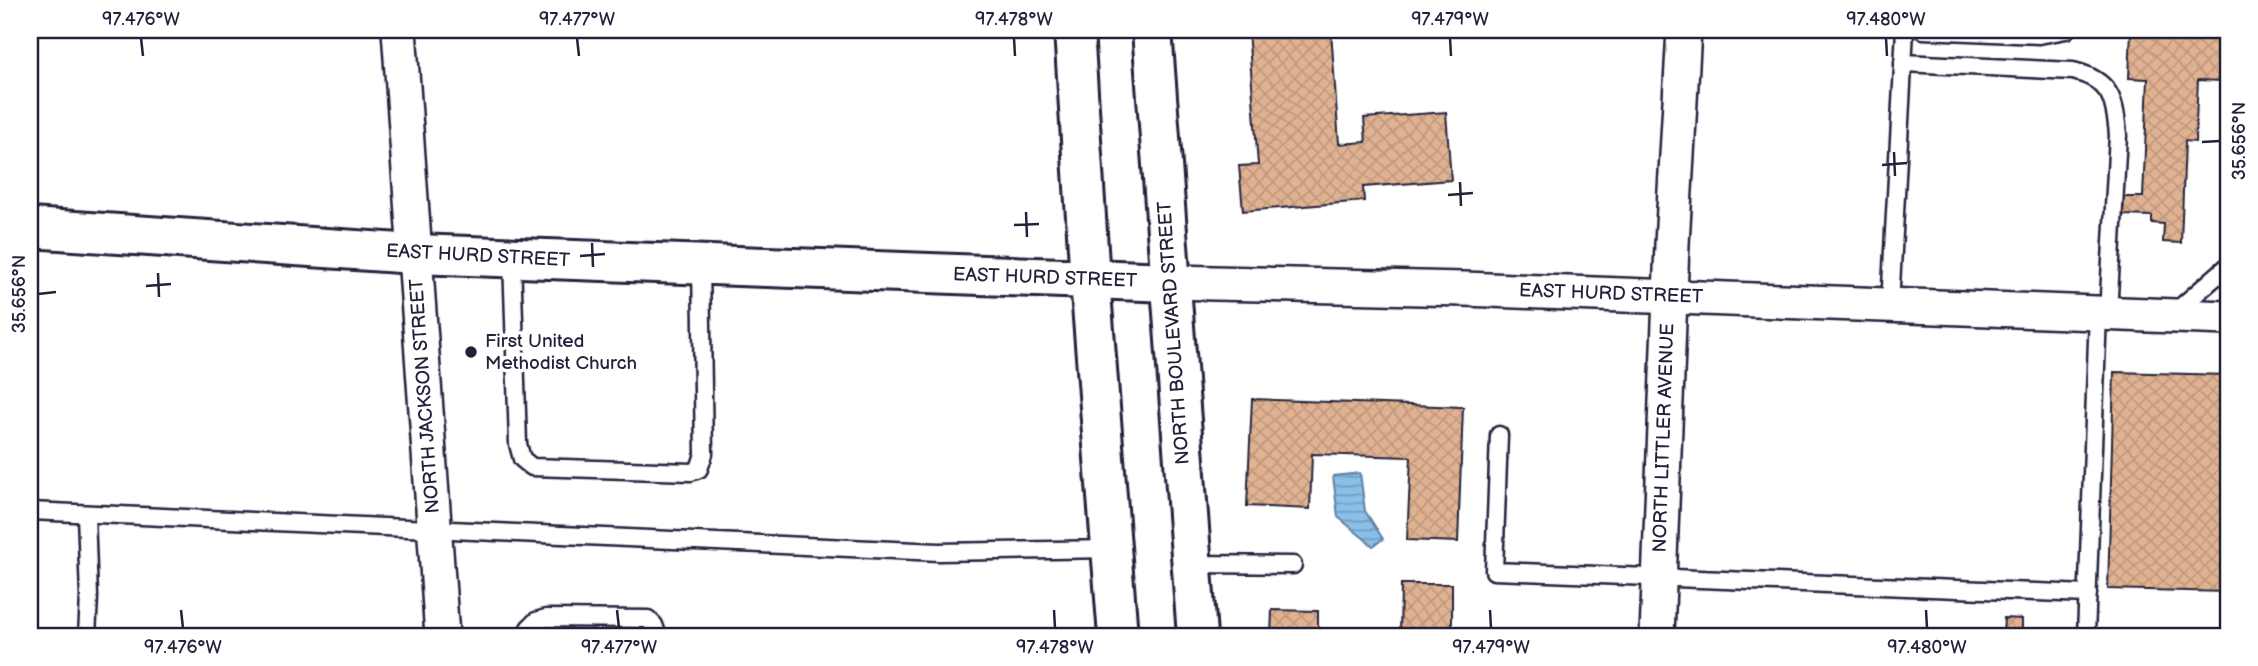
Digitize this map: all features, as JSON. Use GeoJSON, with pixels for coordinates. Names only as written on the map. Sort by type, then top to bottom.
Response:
{"type":"FeatureCollection","features":[{"type":"Feature","properties":{"kind":"main road"},"geometry":{"type":"LineString","coordinates":[[1074,30],[1090,280],[1118,636]]}},
{"type":"Feature","properties":{"kind":"main road","name":"NORTH BOULEVARD STREET"},"geometry":{"type":"LineString","coordinates":[[1152,30],[1197,636]]}},
{"type":"Feature","properties":{"kind":"main road","name":"EAST HURD STREET"},"geometry":{"type":"LineString","coordinates":[[30,228],[415,254],[1171,282]]}},
{"type":"Feature","properties":{"kind":"street","name":"NORTH JACKSON STREET"},"geometry":{"type":"LineString","coordinates":[[399,30],[442,636]]}},
{"type":"Feature","properties":{"kind":"street","name":"NORTH LITTLER AVENUE"},"geometry":{"type":"LineString","coordinates":[[1657,636],[1670,297],[1684,30]]}},
{"type":"Feature","properties":{"kind":"street","name":"EAST HURD STREET"},"geometry":{"type":"LineString","coordinates":[[1171,282],[2228,318]]}},
{"type":"Feature","properties":{"kind":"lane"},"geometry":{"type":"LineString","coordinates":[[1890,305],[1905,30]]}},
{"type":"Feature","properties":{"kind":"lane"},"geometry":{"type":"LineString","coordinates":[[1923,30],[2066,30]]}},
{"type":"Feature","properties":{"kind":"lane"},"geometry":{"type":"LineString","coordinates":[[1903,63],[2073,71],[2092,76],[2109,92],[2116,112],[2118,135],[2103,313],[2086,636]]}},
{"type":"Feature","properties":{"kind":"lane"},"geometry":{"type":"LineString","coordinates":[[512,258],[518,444],[522,459],[532,467],[691,472],[699,469],[704,454],[701,265]]}},
{"type":"Feature","properties":{"kind":"lane"},"geometry":{"type":"LineString","coordinates":[[2170,316],[2228,266]]}},
{"type":"Feature","properties":{"kind":"lane"},"geometry":{"type":"LineString","coordinates":[[1499,435],[1494,571],[2088,594]]}},
{"type":"Feature","properties":{"kind":"lane"},"geometry":{"type":"LineString","coordinates":[[30,511],[939,552],[1111,549]]}},
{"type":"Feature","properties":{"kind":"lane"},"geometry":{"type":"LineString","coordinates":[[86,514],[89,597],[87,636]]}},
{"type":"Feature","properties":{"kind":"lane"},"geometry":{"type":"LineString","coordinates":[[1192,564],[1293,565]]}},
{"type":"Feature","properties":{"kind":"lane"},"geometry":{"type":"LineString","coordinates":[[529,636],[529,628],[536,621],[546,618],[648,619],[654,625],[658,636]]}},
{"type":"Feature","properties":{"kind":"water"},"geometry":{"type":"Polygon","coordinates":[[[1360,473],[1365,511],[1383,539],[1373,546],[1338,517],[1333,476],[1360,473]]]}},
{"type":"Feature","properties":{"kind":"building"},"geometry":{"type":"Polygon","coordinates":[[[1248,30],[1331,30],[1339,144],[1366,142],[1364,118],[1446,112],[1451,180],[1363,187],[1364,201],[1243,211],[1239,166],[1258,165],[1248,30]]]}},
{"type":"Feature","properties":{"kind":"building"},"geometry":{"type":"Polygon","coordinates":[[[2131,30],[2224,30],[2222,81],[2198,80],[2195,142],[2185,141],[2181,243],[2163,242],[2164,224],[2152,223],[2152,216],[2121,215],[2122,197],[2143,197],[2148,79],[2129,78],[2131,30]]]}},
{"type":"Feature","properties":{"kind":"building"},"geometry":{"type":"Polygon","coordinates":[[[2114,372],[2228,375],[2226,592],[2108,589],[2114,372]]]}},
{"type":"Feature","properties":{"kind":"building"},"geometry":{"type":"Polygon","coordinates":[[[1252,399],[1463,407],[1458,542],[1407,540],[1411,457],[1312,454],[1310,509],[1247,506],[1252,399]]]}},
{"type":"Feature","properties":{"kind":"building"},"geometry":{"type":"Polygon","coordinates":[[[1401,584],[1452,584],[1452,636],[1400,636],[1401,584]]]}},
{"type":"Feature","properties":{"kind":"building"},"geometry":{"type":"Polygon","coordinates":[[[1272,610],[1318,611],[1318,636],[1271,636],[1272,610]]]}},
{"type":"Feature","properties":{"kind":"building"},"geometry":{"type":"Polygon","coordinates":[[[2004,618],[2022,619],[2022,636],[2003,636],[2004,618]]]}},
{"type":"Feature","properties":{"kind":"place","name":"First United Methodist Church"},"geometry":{"type":"Point","coordinates":[471,352]}}]}
